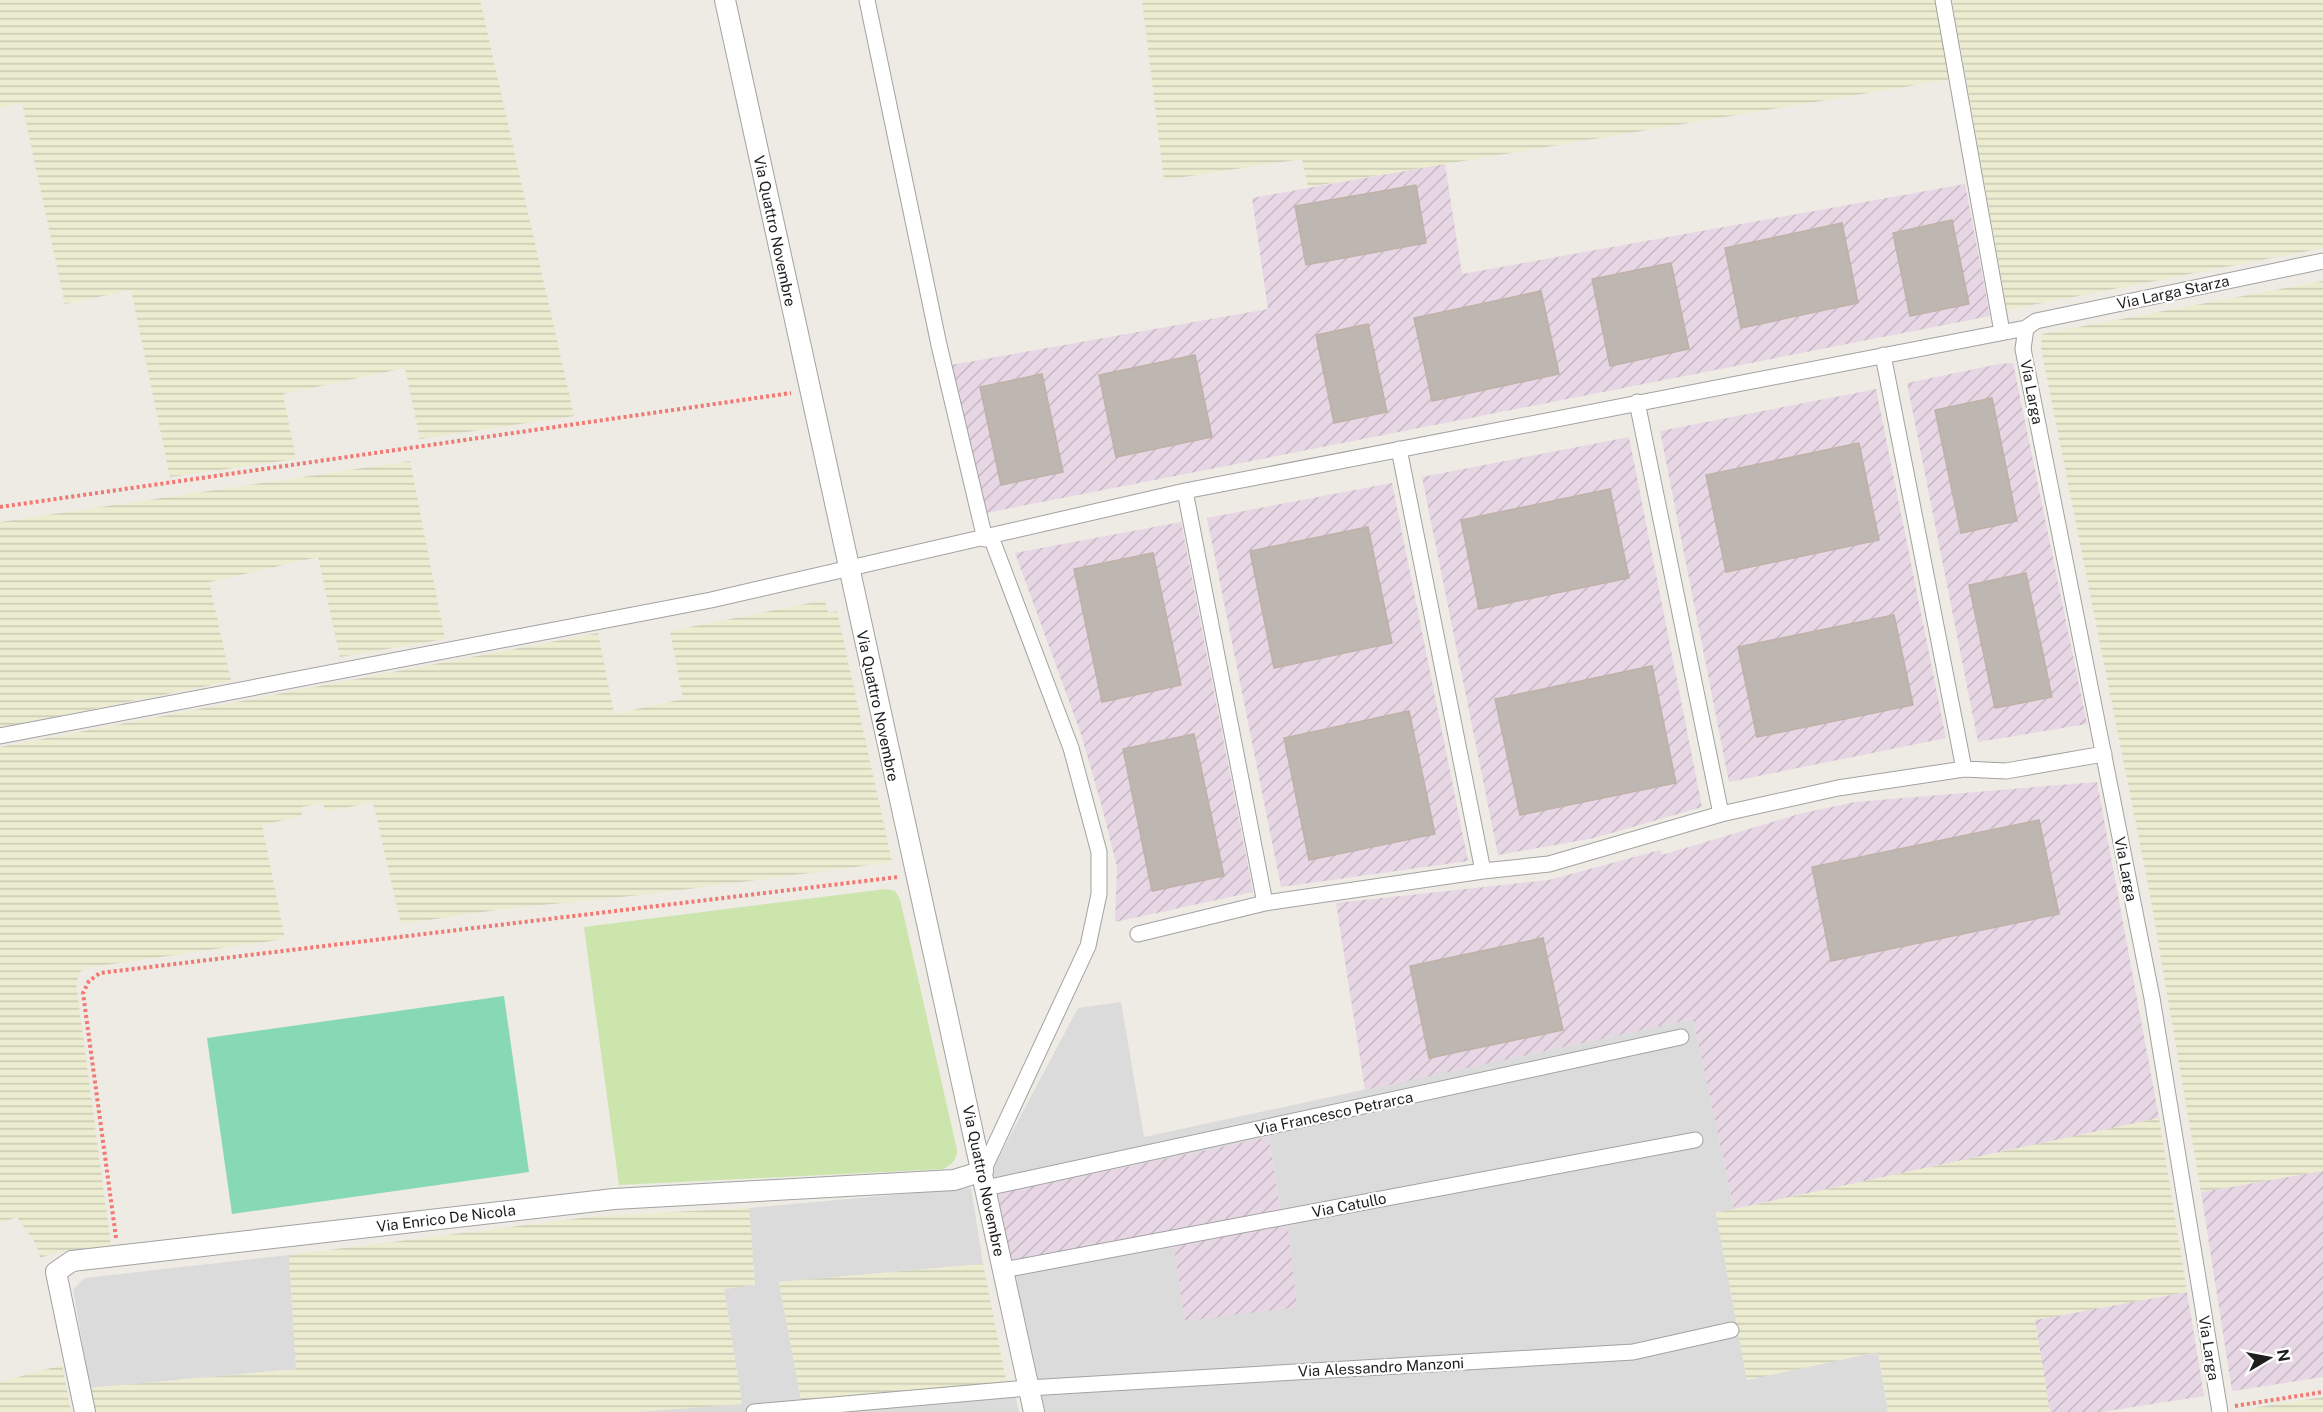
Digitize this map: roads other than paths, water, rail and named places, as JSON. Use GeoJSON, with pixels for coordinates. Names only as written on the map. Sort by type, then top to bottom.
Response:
{"type":"FeatureCollection","features":[{"type":"Feature","properties":{"kind":"street","name":"Via Quattro Novembre"},"geometry":{"type":"LineString","coordinates":[[725,0],[1034,1412]]}},
{"type":"Feature","properties":{"kind":"street"},"geometry":{"type":"LineString","coordinates":[[867,0],[939,345],[988,538],[1078,770],[1099,852],[1099,894],[1088,945],[984,1180]]}},
{"type":"Feature","properties":{"kind":"street"},"geometry":{"type":"LineString","coordinates":[[1943,0],[2002,332]]}},
{"type":"Feature","properties":{"kind":"street","name":"Via Larga Starza"},"geometry":{"type":"LineString","coordinates":[[0,736],[711,600],[1185,491],[2026,328],[2036,321],[2323,261]]}},
{"type":"Feature","properties":{"kind":"street","name":"Via Larga"},"geometry":{"type":"LineString","coordinates":[[2026,328],[2023,349],[2152,998],[2220,1410]]}},
{"type":"Feature","properties":{"kind":"street"},"geometry":{"type":"LineString","coordinates":[[1883,356],[1964,770]]}},
{"type":"Feature","properties":{"kind":"street"},"geometry":{"type":"LineString","coordinates":[[1637,402],[1721,814]]}},
{"type":"Feature","properties":{"kind":"street"},"geometry":{"type":"LineString","coordinates":[[1399,449],[1483,871]]}},
{"type":"Feature","properties":{"kind":"street"},"geometry":{"type":"LineString","coordinates":[[1185,491],[1264,903]]}},
{"type":"Feature","properties":{"kind":"street"},"geometry":{"type":"LineString","coordinates":[[1138,934],[1264,903],[1483,871],[1550,864],[1721,814],[1838,788],[1964,770],[2006,771],[2104,754]]}},
{"type":"Feature","properties":{"kind":"street","name":"Via Francesco Petrarca"},"geometry":{"type":"LineString","coordinates":[[984,1180],[1681,1037]]}},
{"type":"Feature","properties":{"kind":"street","name":"Via Catullo"},"geometry":{"type":"LineString","coordinates":[[1004,1270],[1695,1140]]}},
{"type":"Feature","properties":{"kind":"street","name":"Via Enrico De Nicola"},"geometry":{"type":"LineString","coordinates":[[85,1412],[56,1272],[72,1261],[614,1199],[984,1180]]}},
{"type":"Feature","properties":{"kind":"street","name":"Via Alessandro Manzoni"},"geometry":{"type":"LineString","coordinates":[[754,1412],[1028,1388],[1633,1352],[1731,1330]]}}]}
